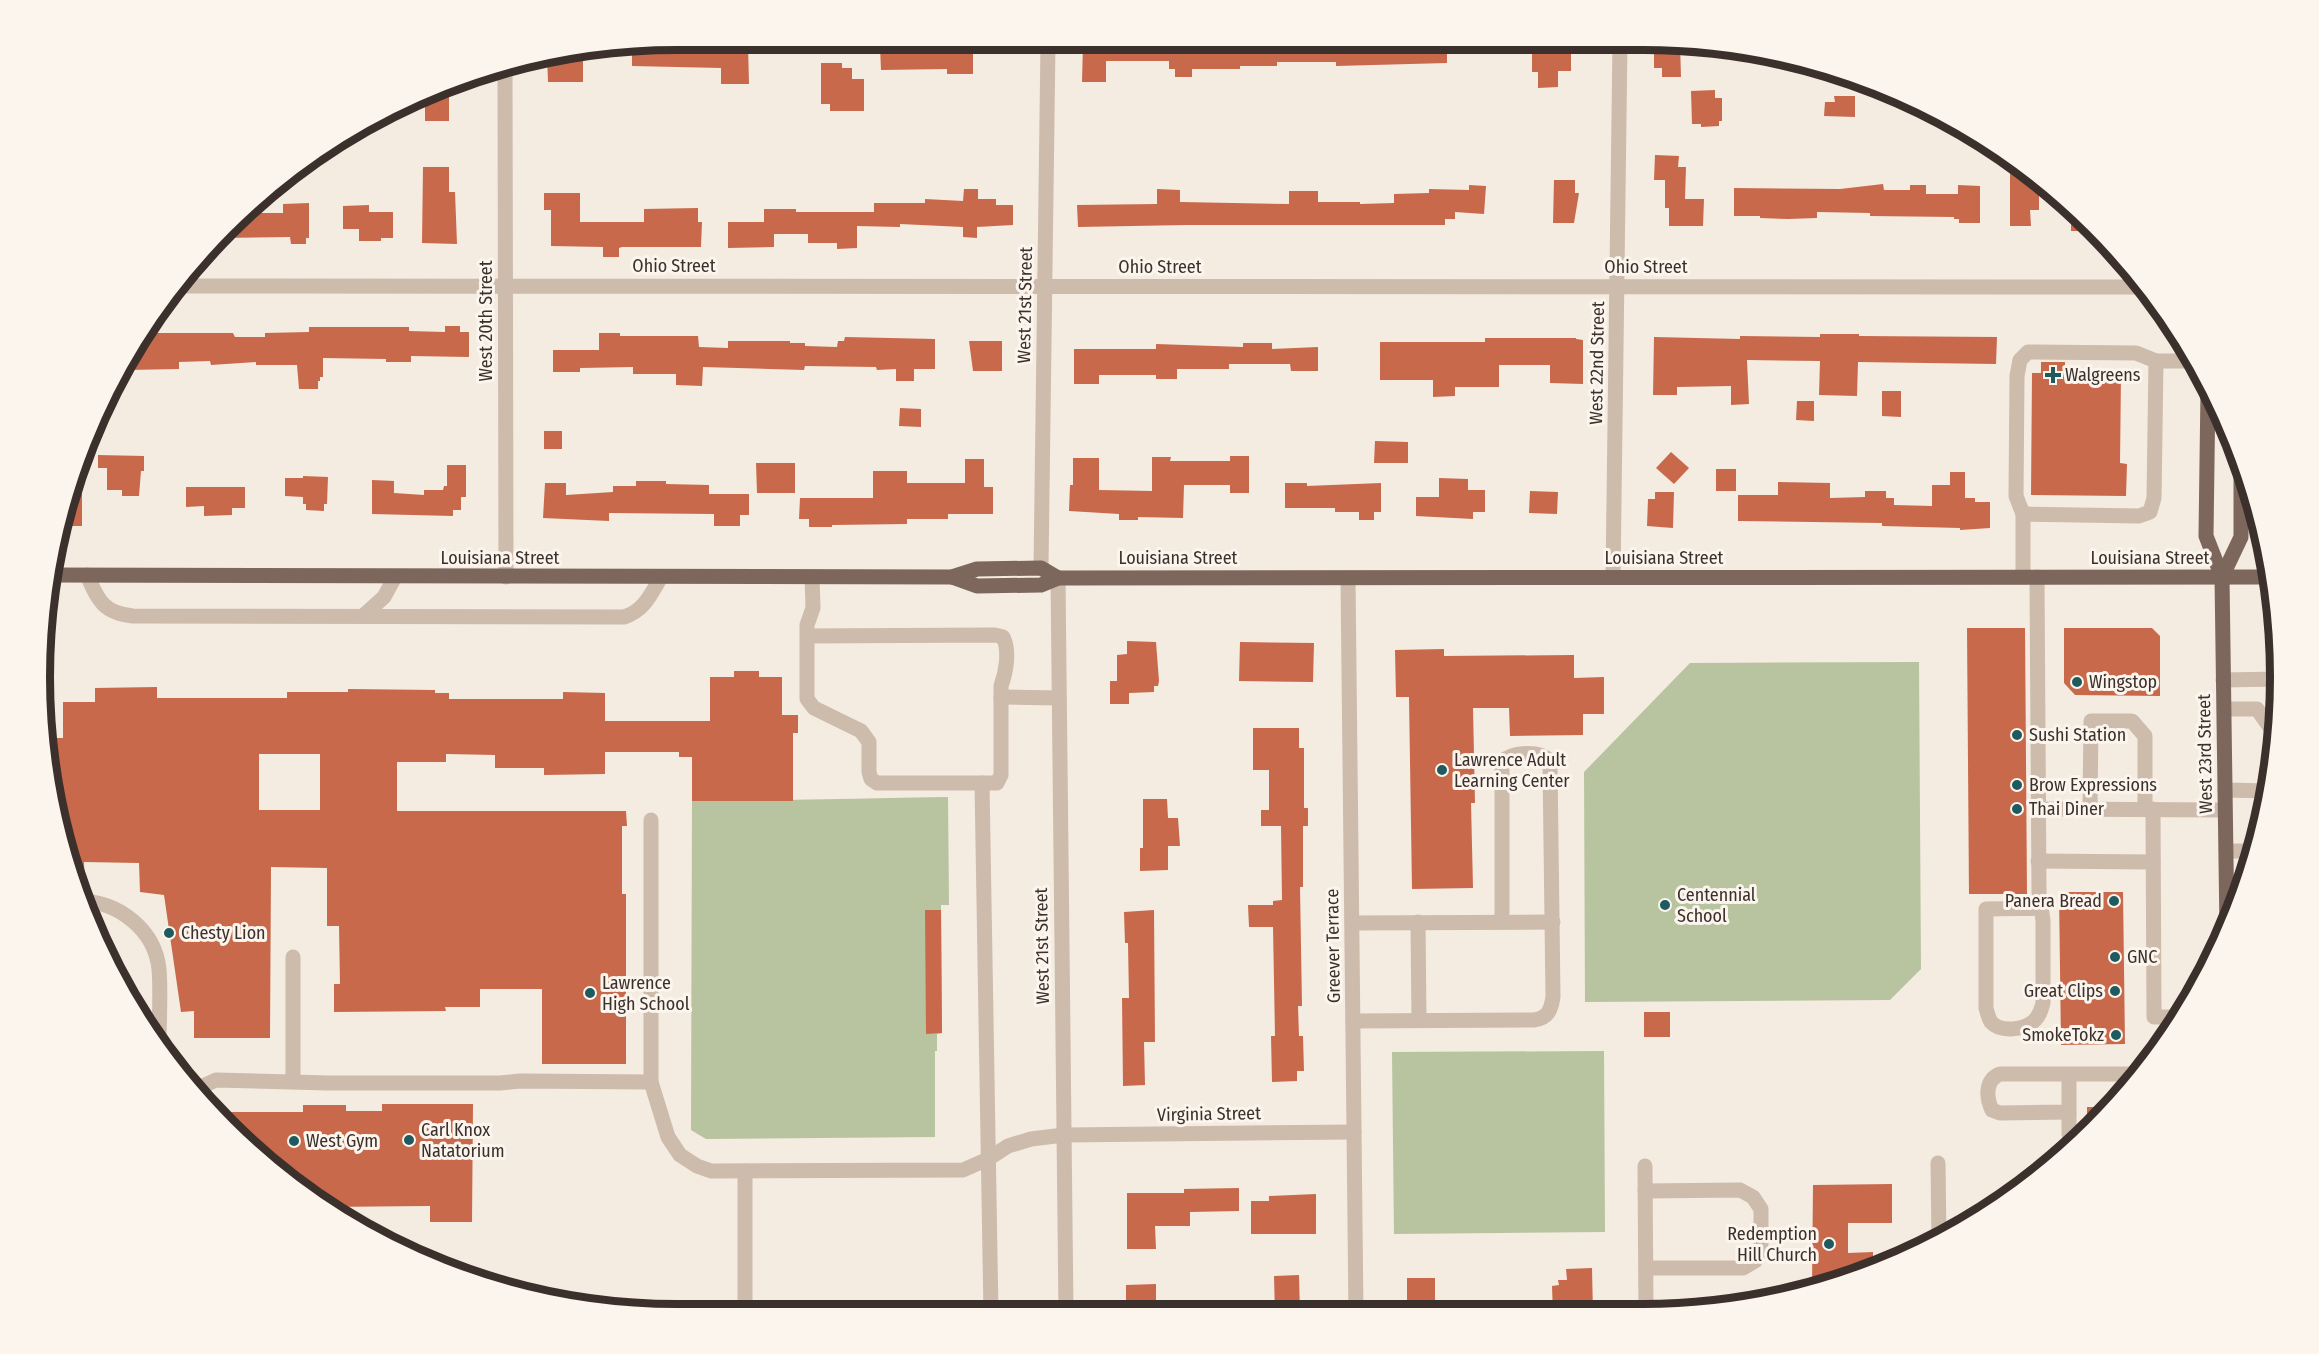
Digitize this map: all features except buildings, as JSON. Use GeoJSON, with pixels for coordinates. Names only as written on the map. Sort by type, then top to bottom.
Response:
{"type":"FeatureCollection","features":[{"type":"Feature","properties":{"kind":"main road","name":"West 23rd Street"},"geometry":{"type":"LineString","coordinates":[[2208,405],[2206,536],[2222,577],[2228,900]]}},
{"type":"Feature","properties":{"kind":"main road","name":"West 23rd Street"},"geometry":{"type":"LineString","coordinates":[[2222,577],[2241,537],[2241,492]]}},
{"type":"Feature","properties":{"kind":"main road","name":"Louisiana Street"},"geometry":{"type":"LineString","coordinates":[[58,575],[952,577],[977,569],[1041,568]]}},
{"type":"Feature","properties":{"kind":"main road"},"geometry":{"type":"LineString","coordinates":[[1041,568],[1058,578]]}},
{"type":"Feature","properties":{"kind":"main road","name":"Louisiana Street"},"geometry":{"type":"LineString","coordinates":[[952,577],[977,586],[1041,585],[1058,578],[2261,577]]}},
{"type":"Feature","properties":{"kind":"street","name":"West 21st Street"},"geometry":{"type":"LineString","coordinates":[[1041,568],[1048,50]]}},
{"type":"Feature","properties":{"kind":"street","name":"West 22nd Street"},"geometry":{"type":"LineString","coordinates":[[1613,577],[1620,50]]}},
{"type":"Feature","properties":{"kind":"street","name":"West 20th Street"},"geometry":{"type":"LineString","coordinates":[[505,74],[506,577]]}},
{"type":"Feature","properties":{"kind":"street","name":"Ohio Street"},"geometry":{"type":"LineString","coordinates":[[186,286],[2133,286]]}},
{"type":"Feature","properties":{"kind":"street"},"geometry":{"type":"LineString","coordinates":[[2041,908],[1986,909],[1986,1008],[1991,1021],[2000,1027],[2012,1029],[2024,1027],[2041,1013],[2043,1004],[2043,933],[2038,861],[2030,577],[2023,514],[2016,496],[2020,360],[2028,352],[2136,353],[2156,361],[2184,361]]}},
{"type":"Feature","properties":{"kind":"street"},"geometry":{"type":"LineString","coordinates":[[2023,514],[2139,516],[2150,512],[2154,498],[2156,361]]}},
{"type":"Feature","properties":{"kind":"street"},"geometry":{"type":"LineString","coordinates":[[87,575],[98,599],[108,609],[119,615],[624,617],[634,614],[644,605],[661,577]]}},
{"type":"Feature","properties":{"kind":"street"},"geometry":{"type":"LineString","coordinates":[[363,616],[384,597],[395,577]]}},
{"type":"Feature","properties":{"kind":"street"},"geometry":{"type":"LineString","coordinates":[[807,636],[995,635],[1003,637],[1006,643],[1006,673],[1001,692],[1001,775],[997,783],[877,783],[872,779],[869,772],[868,742],[864,735],[852,725],[814,708],[807,699],[807,636],[807,625],[813,608],[812,577]]}},
{"type":"Feature","properties":{"kind":"street","name":"West 21st Street"},"geometry":{"type":"LineString","coordinates":[[1058,578],[1066,1304]]}},
{"type":"Feature","properties":{"kind":"street","name":"Greever Terrace"},"geometry":{"type":"LineString","coordinates":[[1348,578],[1356,1304]]}},
{"type":"Feature","properties":{"kind":"street"},"geometry":{"type":"LineString","coordinates":[[2223,680],[2270,679]]}},
{"type":"Feature","properties":{"kind":"street"},"geometry":{"type":"LineString","coordinates":[[1001,692],[1059,698]]}},
{"type":"Feature","properties":{"kind":"street"},"geometry":{"type":"LineString","coordinates":[[2224,709],[2257,709],[2267,724]]}},
{"type":"Feature","properties":{"kind":"street"},"geometry":{"type":"LineString","coordinates":[[2091,809],[2091,721],[2132,721],[2145,735],[2153,862],[2154,1017],[2169,1017]]}},
{"type":"Feature","properties":{"kind":"street"},"geometry":{"type":"LineString","coordinates":[[1353,1021],[1534,1020],[1547,1015],[1552,1008],[1554,998],[1550,766],[1549,760],[1541,755],[1511,755],[1502,762],[1502,922]]}},
{"type":"Feature","properties":{"kind":"street"},"geometry":{"type":"LineString","coordinates":[[982,783],[991,1304]]}},
{"type":"Feature","properties":{"kind":"street"},"geometry":{"type":"LineString","coordinates":[[2225,790],[2258,791]]}},
{"type":"Feature","properties":{"kind":"street"},"geometry":{"type":"LineString","coordinates":[[2038,809],[2225,810]]}},
{"type":"Feature","properties":{"kind":"street","name":"Virginia Street"},"geometry":{"type":"LineString","coordinates":[[651,820],[651,1082],[668,1137],[680,1155],[697,1166],[711,1171],[963,1170],[988,1159],[1008,1146],[1031,1139],[1064,1135],[1354,1132]]}},
{"type":"Feature","properties":{"kind":"street"},"geometry":{"type":"LineString","coordinates":[[2226,851],[2244,851]]}},
{"type":"Feature","properties":{"kind":"street"},"geometry":{"type":"LineString","coordinates":[[2038,861],[2153,862]]}},
{"type":"Feature","properties":{"kind":"street"},"geometry":{"type":"LineString","coordinates":[[92,903],[109,906],[128,915],[143,932],[154,950],[159,968],[159,1032]]}},
{"type":"Feature","properties":{"kind":"street"},"geometry":{"type":"LineString","coordinates":[[1352,922],[1552,921]]}},
{"type":"Feature","properties":{"kind":"street"},"geometry":{"type":"LineString","coordinates":[[1418,922],[1419,1020]]}},
{"type":"Feature","properties":{"kind":"street"},"geometry":{"type":"LineString","coordinates":[[293,957],[293,1081]]}},
{"type":"Feature","properties":{"kind":"street"},"geometry":{"type":"LineString","coordinates":[[2069,1112],[2000,1113],[1992,1110],[1988,1084],[1993,1077],[2000,1074],[2128,1074]]}},
{"type":"Feature","properties":{"kind":"street"},"geometry":{"type":"LineString","coordinates":[[2069,1074],[2070,1136]]}},
{"type":"Feature","properties":{"kind":"street"},"geometry":{"type":"LineString","coordinates":[[203,1089],[216,1080],[328,1083],[651,1082]]}},
{"type":"Feature","properties":{"kind":"street"},"geometry":{"type":"LineString","coordinates":[[1938,1162],[1939,1230]]}},
{"type":"Feature","properties":{"kind":"street"},"geometry":{"type":"LineString","coordinates":[[1645,1166],[1646,1304]]}},
{"type":"Feature","properties":{"kind":"street"},"geometry":{"type":"LineString","coordinates":[[745,1171],[745,1304]]}},
{"type":"Feature","properties":{"kind":"street"},"geometry":{"type":"LineString","coordinates":[[1645,1191],[1740,1190],[1753,1197],[1761,1209],[1761,1248],[1755,1261],[1743,1268],[1646,1268]]}},
{"type":"Feature","properties":{"kind":"green space"},"geometry":{"type":"Polygon","coordinates":[[[1919,662],[1921,969],[1890,1000],[1585,1002],[1584,772],[1690,663],[1919,662]]]}},
{"type":"Feature","properties":{"kind":"green space"},"geometry":{"type":"Polygon","coordinates":[[[948,797],[949,905],[941,905],[942,1033],[937,1034],[937,1051],[935,1051],[935,1137],[706,1139],[691,1130],[692,801],[948,797]]]}},
{"type":"Feature","properties":{"kind":"green space"},"geometry":{"type":"Polygon","coordinates":[[[1604,1051],[1605,1232],[1394,1234],[1392,1052],[1604,1051]]]}},
{"type":"Feature","properties":{"kind":"place","name":"Walgreens"},"geometry":{"type":"Point","coordinates":[2053,375]}},
{"type":"Feature","properties":{"kind":"place","name":"Wingstop"},"geometry":{"type":"Point","coordinates":[2077,682]}},
{"type":"Feature","properties":{"kind":"place","name":"Sushi Station"},"geometry":{"type":"Point","coordinates":[2017,735]}},
{"type":"Feature","properties":{"kind":"place","name":"Lawrence Adult Learning Center"},"geometry":{"type":"Point","coordinates":[1442,770]}},
{"type":"Feature","properties":{"kind":"place","name":"Brow Expressions"},"geometry":{"type":"Point","coordinates":[2017,785]}},
{"type":"Feature","properties":{"kind":"place","name":"Thai Diner"},"geometry":{"type":"Point","coordinates":[2017,809]}},
{"type":"Feature","properties":{"kind":"place","name":"Panera Bread"},"geometry":{"type":"Point","coordinates":[2114,901]}},
{"type":"Feature","properties":{"kind":"place","name":"Centennial School"},"geometry":{"type":"Point","coordinates":[1665,905]}},
{"type":"Feature","properties":{"kind":"place","name":"Chesty Lion"},"geometry":{"type":"Point","coordinates":[169,933]}},
{"type":"Feature","properties":{"kind":"place","name":"GNC"},"geometry":{"type":"Point","coordinates":[2115,957]}},
{"type":"Feature","properties":{"kind":"place","name":"Great Clips"},"geometry":{"type":"Point","coordinates":[2115,991]}},
{"type":"Feature","properties":{"kind":"place","name":"Lawrence High School"},"geometry":{"type":"Point","coordinates":[590,993]}},
{"type":"Feature","properties":{"kind":"place","name":"SmokeTokz"},"geometry":{"type":"Point","coordinates":[2116,1035]}},
{"type":"Feature","properties":{"kind":"place","name":"Carl Knox Natatorium"},"geometry":{"type":"Point","coordinates":[409,1140]}},
{"type":"Feature","properties":{"kind":"place","name":"West Gym"},"geometry":{"type":"Point","coordinates":[294,1141]}},
{"type":"Feature","properties":{"kind":"place","name":"Redemption Hill Church"},"geometry":{"type":"Point","coordinates":[1829,1244]}}]}
